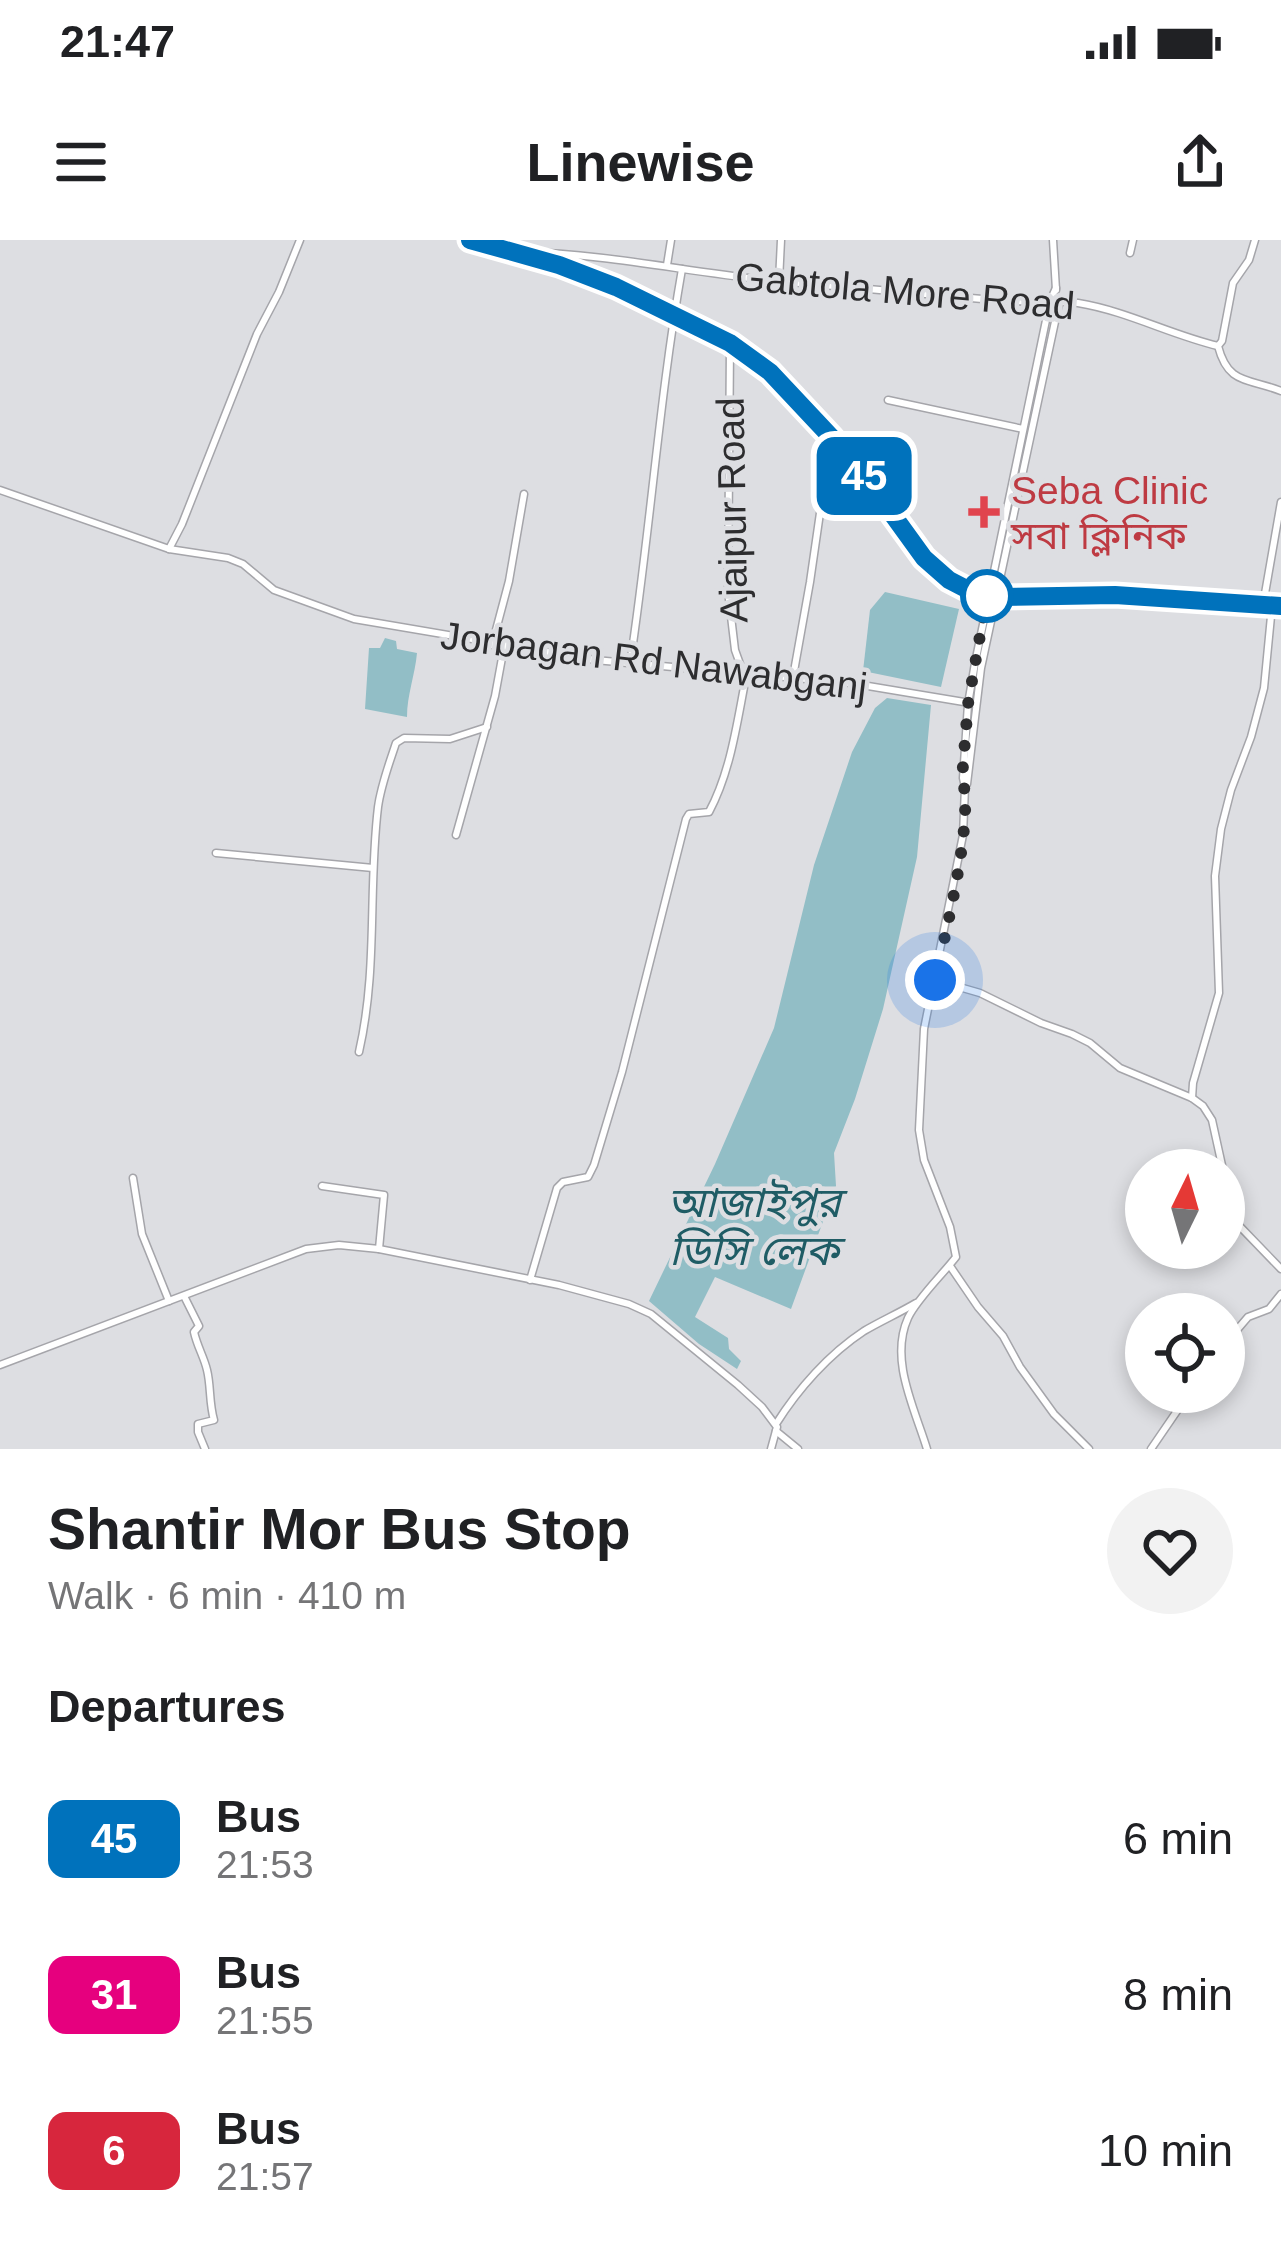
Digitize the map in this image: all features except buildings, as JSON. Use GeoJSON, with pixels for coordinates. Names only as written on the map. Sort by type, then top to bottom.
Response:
{"type":"FeatureCollection","features":[{"type":"Feature","properties":{"kind":"highway"},"geometry":{"type":"LineString","coordinates":[[470,240],[559,265],[730,343],[770,372],[831,437],[924,558],[949,580],[976,594],[1115,595],[1272,606]]}},
{"type":"Feature","properties":{"kind":"street"},"geometry":{"type":"LineString","coordinates":[[169,549],[300,240]]}},
{"type":"Feature","properties":{"kind":"street"},"geometry":{"type":"LineString","coordinates":[[557,253],[566,240]]}},
{"type":"Feature","properties":{"kind":"street"},"geometry":{"type":"LineString","coordinates":[[667,266],[671,240]]}},
{"type":"Feature","properties":{"kind":"street"},"geometry":{"type":"LineString","coordinates":[[779,280],[781,240]]}},
{"type":"Feature","properties":{"kind":"street"},"geometry":{"type":"LineString","coordinates":[[927,1449],[900,1361],[909,1316],[956,1257],[919,1130],[924,1029],[963,835],[962,778],[972,704],[1054,301],[1052,240]]}},
{"type":"Feature","properties":{"kind":"street"},"geometry":{"type":"LineString","coordinates":[[1130,253],[1133,240]]}},
{"type":"Feature","properties":{"kind":"street"},"geometry":{"type":"LineString","coordinates":[[1255,240],[1249,260],[1233,283],[1218,346],[1233,377],[1281,391]]}},
{"type":"Feature","properties":{"kind":"street","name":"Gabtola More Road"},"geometry":{"type":"LineString","coordinates":[[516,253],[557,253],[1012,301],[1054,301],[1102,308],[1218,346]]}},
{"type":"Feature","properties":{"kind":"street"},"geometry":{"type":"LineString","coordinates":[[630,664],[682,269]]}},
{"type":"Feature","properties":{"kind":"street","name":"Ajaipur Road"},"geometry":{"type":"LineString","coordinates":[[730,343],[728,591],[735,650],[745,675]]}},
{"type":"Feature","properties":{"kind":"street"},"geometry":{"type":"LineString","coordinates":[[888,400],[1029,429]]}},
{"type":"Feature","properties":{"kind":"street"},"geometry":{"type":"LineString","coordinates":[[793,678],[831,437]]}},
{"type":"Feature","properties":{"kind":"street","name":"Jorbagan Rd Nawabganj"},"geometry":{"type":"LineString","coordinates":[[0,490],[169,549],[227,558],[243,564],[274,590],[354,619],[504,647],[630,664],[850,683],[972,704]]}},
{"type":"Feature","properties":{"kind":"street"},"geometry":{"type":"LineString","coordinates":[[492,645],[524,494]]}},
{"type":"Feature","properties":{"kind":"street"},"geometry":{"type":"LineString","coordinates":[[1192,1098],[1219,993],[1215,876],[1231,790],[1260,704],[1281,502]]}},
{"type":"Feature","properties":{"kind":"street"},"geometry":{"type":"LineString","coordinates":[[456,835],[504,647]]}},
{"type":"Feature","properties":{"kind":"street"},"geometry":{"type":"LineString","coordinates":[[530,1280],[557,1188],[562,1182],[588,1177],[594,1165],[686,819],[689,814],[709,812],[712,806],[724,776],[745,675]]}},
{"type":"Feature","properties":{"kind":"street"},"geometry":{"type":"LineString","coordinates":[[359,1052],[373,964],[379,801],[396,743],[400,738],[450,739],[487,727]]}},
{"type":"Feature","properties":{"kind":"street"},"geometry":{"type":"LineString","coordinates":[[216,853],[373,868]]}},
{"type":"Feature","properties":{"kind":"street"},"geometry":{"type":"LineString","coordinates":[[935,980],[980,993],[1072,1034],[1120,1068],[1192,1098],[1212,1120],[1218,1149]]}},
{"type":"Feature","properties":{"kind":"street"},"geometry":{"type":"LineString","coordinates":[[133,1178],[142,1234],[169,1301]]}},
{"type":"Feature","properties":{"kind":"street"},"geometry":{"type":"LineString","coordinates":[[322,1186],[384,1195],[379,1250]]}},
{"type":"Feature","properties":{"kind":"street"},"geometry":{"type":"LineString","coordinates":[[1245,1232],[1281,1269]]}},
{"type":"Feature","properties":{"kind":"street"},"geometry":{"type":"LineString","coordinates":[[0,1365],[306,1249],[379,1250],[530,1280],[629,1304],[651,1314],[738,1385],[798,1449]]}},
{"type":"Feature","properties":{"kind":"street"},"geometry":{"type":"LineString","coordinates":[[950,1266],[1054,1414],[1089,1449]]}},
{"type":"Feature","properties":{"kind":"street"},"geometry":{"type":"LineString","coordinates":[[1245,1320],[1269,1309],[1281,1294]]}},
{"type":"Feature","properties":{"kind":"street"},"geometry":{"type":"LineString","coordinates":[[184,1295],[199,1326],[194,1332],[196,1343],[207,1367],[214,1420],[199,1424],[205,1449]]}},
{"type":"Feature","properties":{"kind":"street"},"geometry":{"type":"LineString","coordinates":[[771,1449],[776,1428],[794,1397],[839,1351],[862,1332],[923,1299]]}},
{"type":"Feature","properties":{"kind":"street"},"geometry":{"type":"LineString","coordinates":[[1150,1449],[1175,1413]]}},
{"type":"Feature","properties":{"kind":"water"},"geometry":{"type":"Polygon","coordinates":[[[885,592],[959,609],[941,687],[863,671],[870,610],[885,592]]]}},
{"type":"Feature","properties":{"kind":"water"},"geometry":{"type":"Polygon","coordinates":[[[385,638],[396,641],[397,649],[417,653],[407,717],[365,709],[369,648],[380,648],[385,638]]]}},
{"type":"Feature","properties":{"kind":"water","name":"আজাইপুর ডিসি লেক"},"geometry":{"type":"Polygon","coordinates":[[[887,698],[931,705],[917,857],[883,1009],[834,1153],[836,1186],[791,1309],[715,1277],[695,1317],[728,1338],[729,1349],[741,1361],[737,1369],[649,1301],[774,1028],[814,865],[852,752],[875,708],[887,698]]]}},
{"type":"Feature","properties":{"kind":"bus line","name":"45"},"geometry":{"type":"LineString","coordinates":[[470,240],[616,287],[730,343],[770,372],[831,437],[924,558],[949,580],[976,594],[1115,595],[1281,606]]}},
{"type":"Feature","properties":{"kind":"place","name":"Seba Clinic সবা ক্লিনিক"},"geometry":{"type":"Point","coordinates":[984,512]}},
{"type":"Feature","properties":{"kind":"route"},"geometry":{"type":"LineString","coordinates":[[935,980],[963,835],[968,704],[987,596]]}}]}
